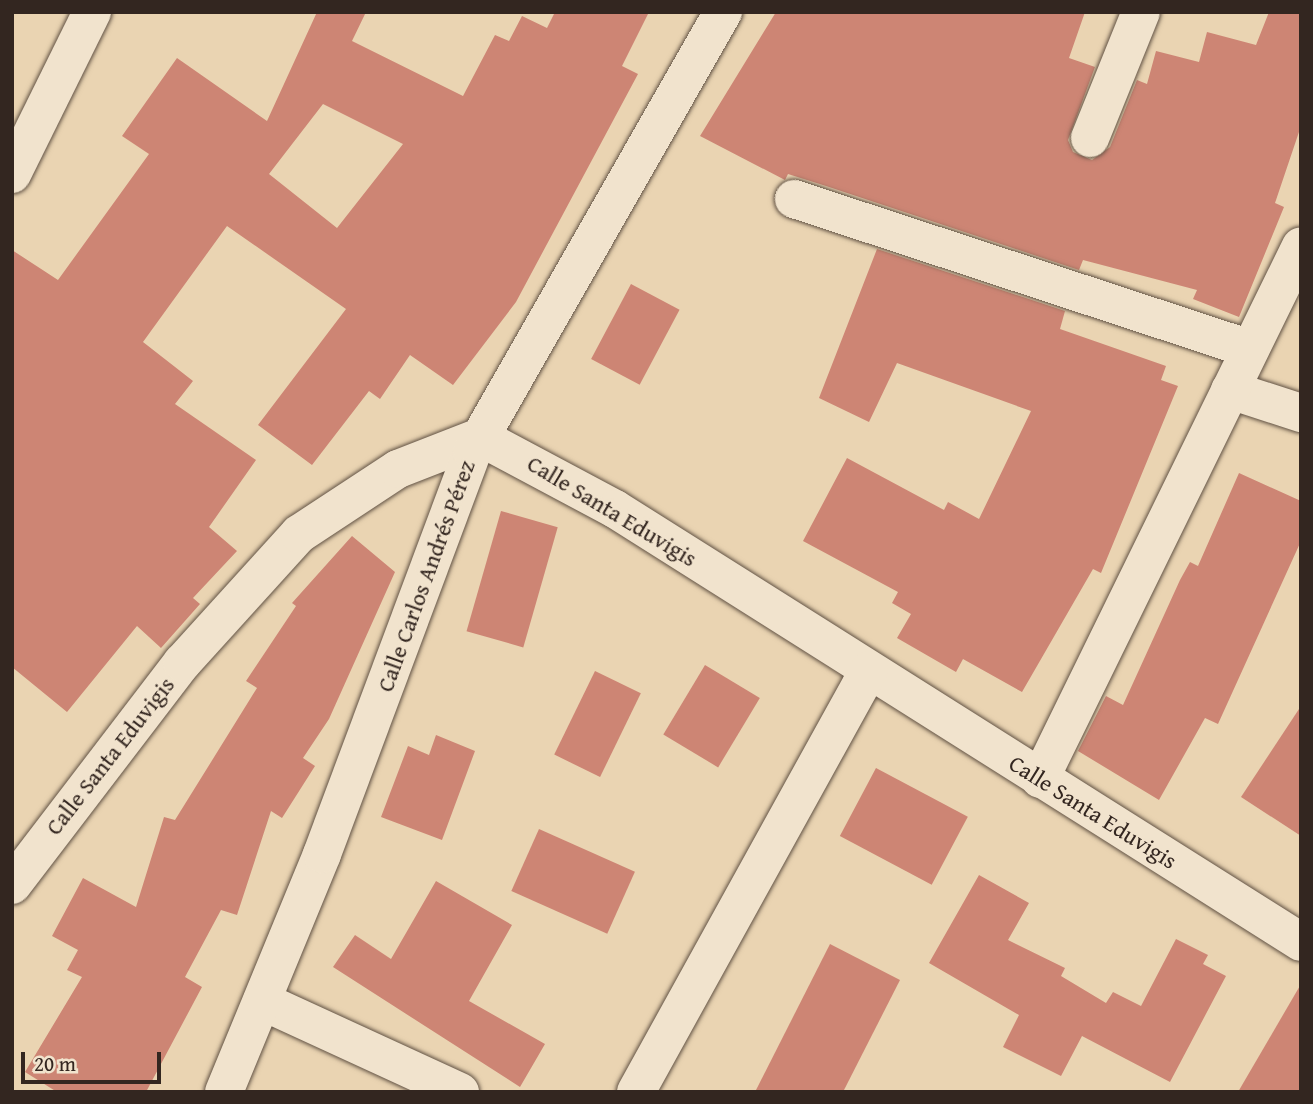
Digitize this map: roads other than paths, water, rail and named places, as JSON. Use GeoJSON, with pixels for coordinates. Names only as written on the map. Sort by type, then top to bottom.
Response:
{"type":"FeatureCollection","features":[{"type":"Feature","properties":{"kind":"street"},"geometry":{"type":"LineString","coordinates":[[12,174],[92,12]]}},
{"type":"Feature","properties":{"kind":"street","name":"Calle Carlos Andrés Pérez"},"geometry":{"type":"LineString","coordinates":[[224,1092],[417,604],[447,508],[480,437],[723,12]]}},
{"type":"Feature","properties":{"kind":"street"},"geometry":{"type":"LineString","coordinates":[[1090,138],[1141,12]]}},
{"type":"Feature","properties":{"kind":"street"},"geometry":{"type":"LineString","coordinates":[[794,199],[1250,349]]}},
{"type":"Feature","properties":{"kind":"street"},"geometry":{"type":"LineString","coordinates":[[1040,779],[1301,246]]}},
{"type":"Feature","properties":{"kind":"street"},"geometry":{"type":"LineString","coordinates":[[1230,390],[1301,413]]}},
{"type":"Feature","properties":{"kind":"street","name":"Calle Santa Eduvigis"},"geometry":{"type":"LineString","coordinates":[[12,885],[182,663],[299,534],[398,469],[480,437],[615,509],[1301,942]]}},
{"type":"Feature","properties":{"kind":"street"},"geometry":{"type":"LineString","coordinates":[[636,1092],[869,670]]}},
{"type":"Feature","properties":{"kind":"street"},"geometry":{"type":"LineString","coordinates":[[262,1001],[460,1092]]}}]}
